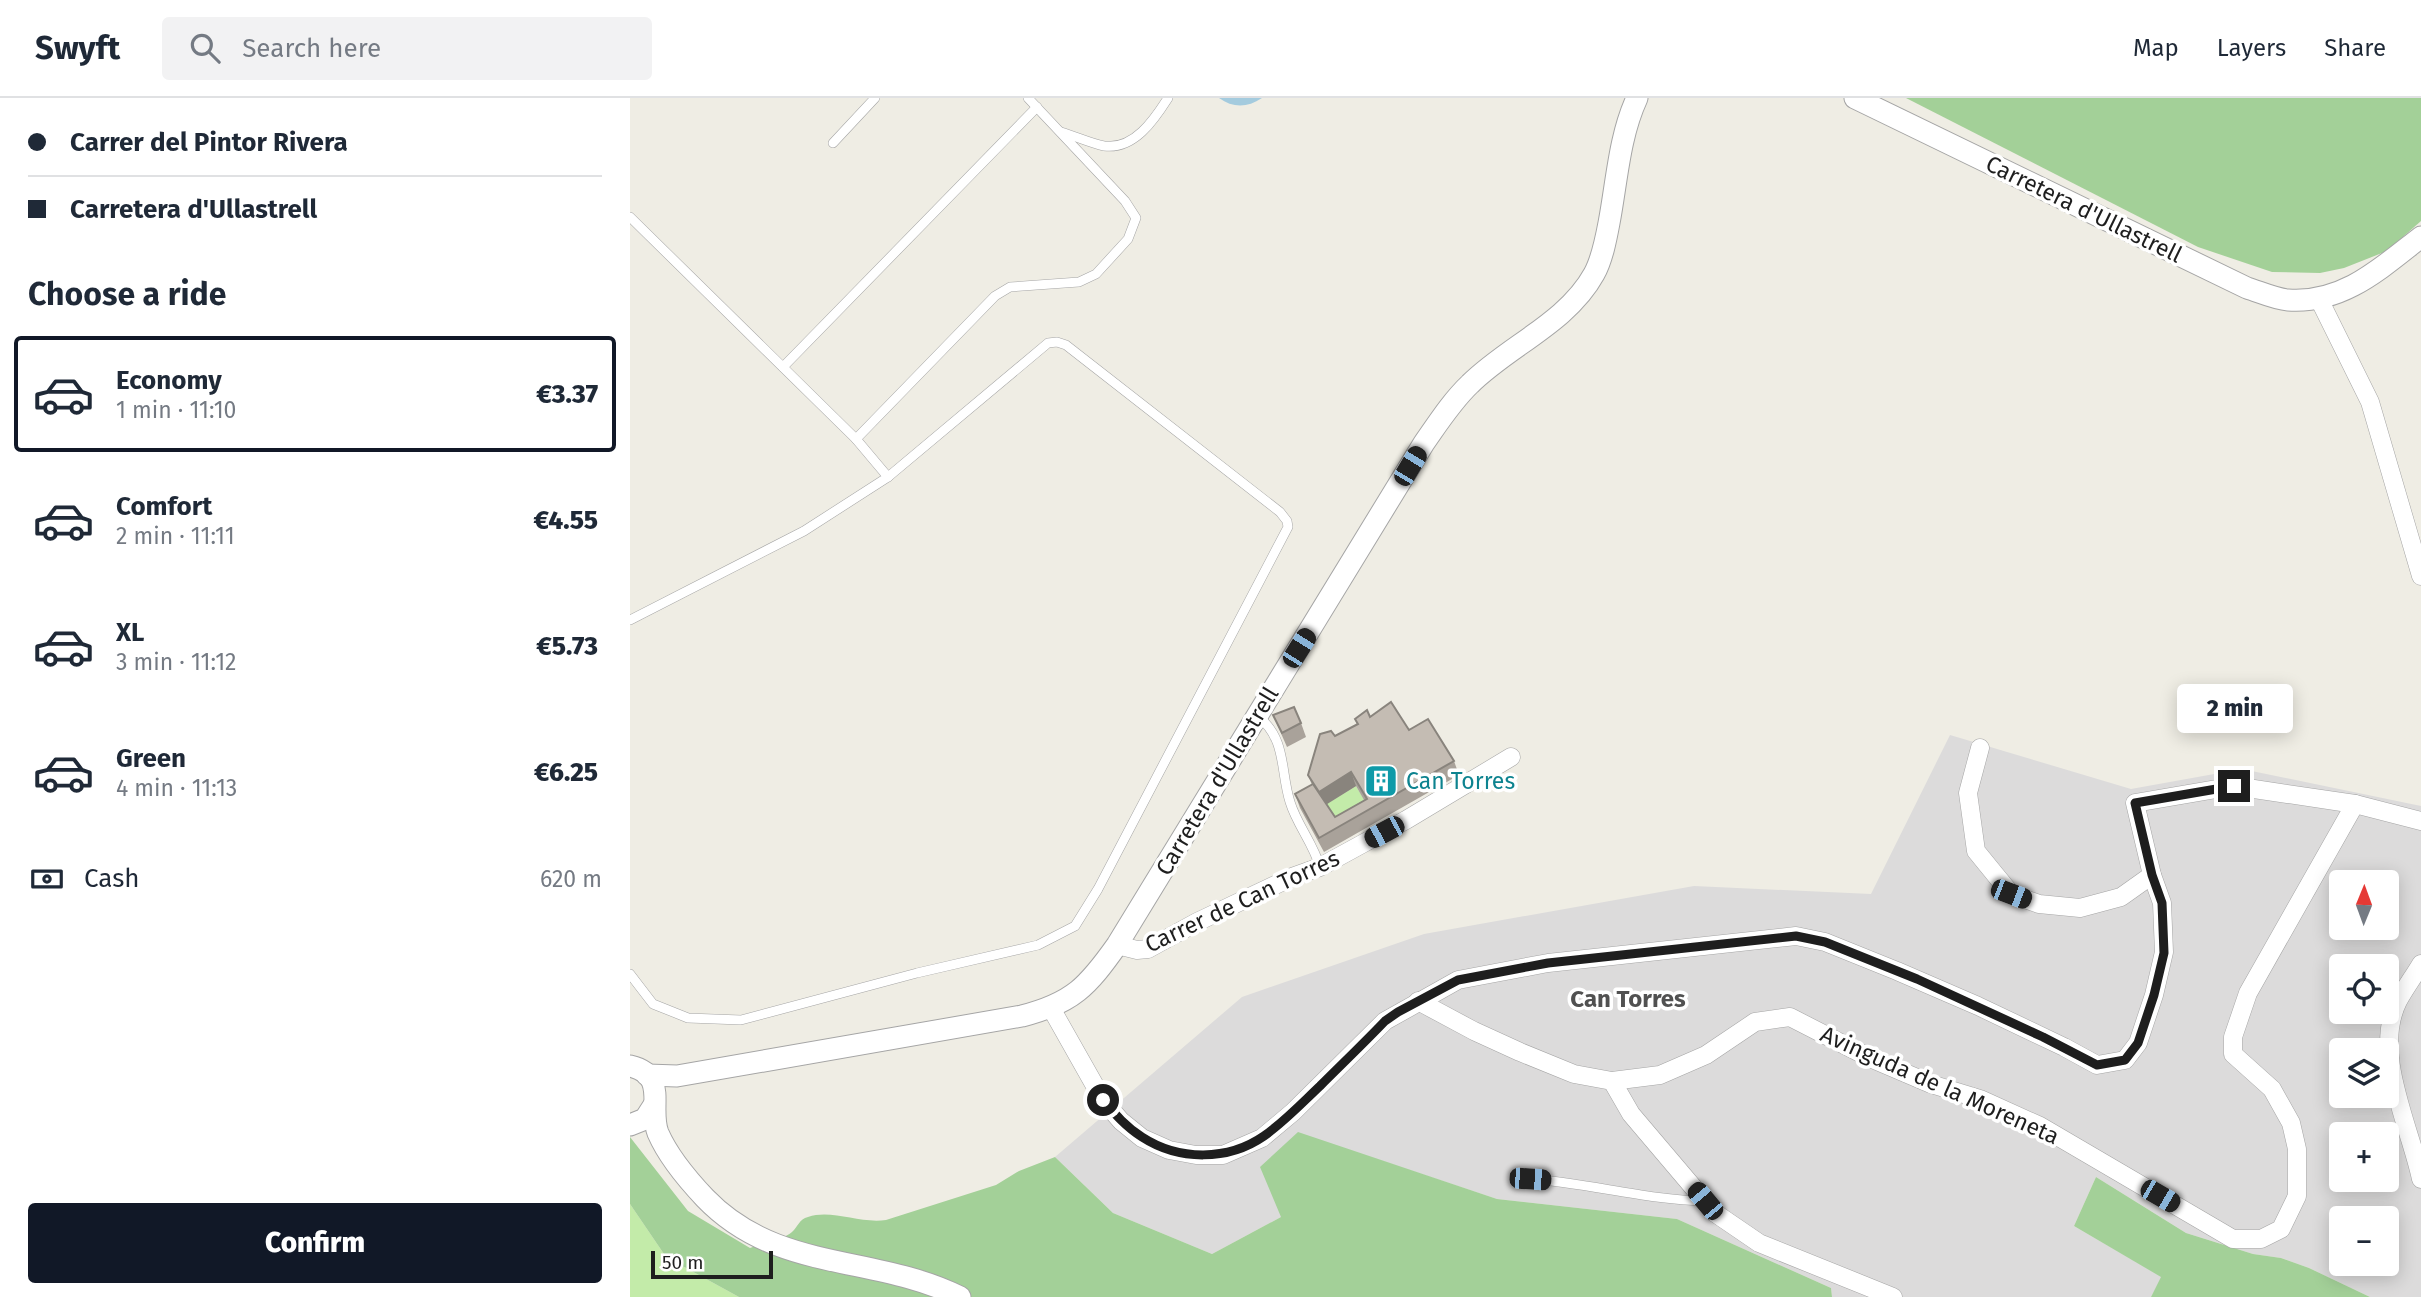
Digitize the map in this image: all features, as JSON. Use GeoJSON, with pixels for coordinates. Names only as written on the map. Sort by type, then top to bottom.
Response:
{"type":"FeatureCollection","features":[{"type":"Feature","properties":{"kind":"street","name":"Carretera d'Ullastrell"},"geometry":{"type":"LineString","coordinates":[[641,1078],[677,1076],[1022,1016],[1051,1008],[1077,993],[1095,976],[1117,945],[1424,443],[1470,384],[1562,312],[1595,273],[1605,241],[1623,137],[1637,98]]}},
{"type":"Feature","properties":{"kind":"street","name":"Carretera d'Ullastrell"},"geometry":{"type":"LineString","coordinates":[[1855,98],[2247,288],[2286,300],[2319,299],[2364,281],[2421,237]]}},
{"type":"Feature","properties":{"kind":"street"},"geometry":{"type":"LineString","coordinates":[[2319,299],[2370,402],[2421,576]]}},
{"type":"Feature","properties":{"kind":"street"},"geometry":{"type":"LineString","coordinates":[[1980,748],[1968,793],[1976,851],[2011,894],[2039,904],[2080,908],[2120,897],[2152,875]]}},
{"type":"Feature","properties":{"kind":"street","name":"Carrer de Can Torres"},"geometry":{"type":"LineString","coordinates":[[1117,945],[1137,950],[1148,949],[1196,922],[1292,877],[1320,867],[1406,820],[1511,757]]}},
{"type":"Feature","properties":{"kind":"street"},"geometry":{"type":"LineString","coordinates":[[1051,1008],[1103,1100],[1121,1121],[1142,1138],[1169,1150],[1196,1155],[1223,1155],[1262,1138],[1293,1112],[1385,1021],[1458,980],[1548,963],[1796,936],[1825,942],[1920,981],[2052,1041],[2097,1065],[2112,1064],[2125,1060],[2138,1043],[2164,953],[2162,903],[2152,875],[2135,803],[2234,786],[2354,804],[2421,821]]}},
{"type":"Feature","properties":{"kind":"street","name":"Avinguda de la Moreneta"},"geometry":{"type":"LineString","coordinates":[[1418,1001],[1474,1031],[1541,1061],[1574,1074],[1612,1081],[1660,1075],[1706,1055],[1755,1022],[1790,1017],[1870,1058],[1931,1084],[1980,1099],[2040,1126],[2233,1239],[2261,1239],[2281,1229],[2297,1196],[2297,1149],[2291,1123],[2272,1089],[2233,1054],[2234,1037],[2248,993],[2304,898],[2354,804]]}},
{"type":"Feature","properties":{"kind":"street"},"geometry":{"type":"LineString","coordinates":[[2421,964],[2398,1002],[2390,1029],[2392,1074],[2421,1174]]}},
{"type":"Feature","properties":{"kind":"street"},"geometry":{"type":"LineString","coordinates":[[641,1078],[642,1126],[704,1197],[729,1221],[756,1237],[791,1252],[911,1277],[960,1297]]}},
{"type":"Feature","properties":{"kind":"street"},"geometry":{"type":"LineString","coordinates":[[1612,1081],[1631,1114],[1715,1213],[1759,1243],[1893,1297]]}},
{"type":"Feature","properties":{"kind":"lane"},"geometry":{"type":"LineString","coordinates":[[832,142],[875,98]]}},
{"type":"Feature","properties":{"kind":"lane"},"geometry":{"type":"LineString","coordinates":[[856,439],[995,296],[1010,287],[1079,282],[1096,274],[1128,239],[1136,218],[1125,201],[1028,98]]}},
{"type":"Feature","properties":{"kind":"lane"},"geometry":{"type":"LineString","coordinates":[[1059,131],[1105,146],[1126,144],[1152,123],[1167,98]]}},
{"type":"Feature","properties":{"kind":"lane"},"geometry":{"type":"LineString","coordinates":[[783,367],[1037,107]]}},
{"type":"Feature","properties":{"kind":"lane"},"geometry":{"type":"LineString","coordinates":[[630,217],[856,439],[888,477]]}},
{"type":"Feature","properties":{"kind":"lane"},"geometry":{"type":"LineString","coordinates":[[630,620],[804,531],[888,477],[1048,343],[1066,345],[1280,512],[1288,527],[1098,889],[1075,926],[1038,945],[917,973],[741,1020],[688,1018],[653,1004],[630,974]]}},
{"type":"Feature","properties":{"kind":"lane"},"geometry":{"type":"LineString","coordinates":[[1257,716],[1268,724],[1283,756],[1289,800],[1299,824],[1315,850],[1320,867]]}},
{"type":"Feature","properties":{"kind":"lane"},"geometry":{"type":"LineString","coordinates":[[1530,1179],[1558,1181],[1647,1197],[1705,1201]]}},
{"type":"Feature","properties":{"kind":"shaded area"},"geometry":{"type":"Polygon","coordinates":[[[1950,735],[2131,789],[2242,769],[2421,806],[2421,1297],[2370,1297],[2281,1258],[2253,1254],[2186,1233],[2096,1177],[2074,1226],[2162,1277],[2151,1297],[1832,1297],[1831,1288],[1677,1219],[1497,1199],[1298,1133],[1281,1217],[1212,1254],[1113,1213],[1055,1157],[1242,997],[1424,934],[1694,886],[1871,894],[1950,735]]]}},
{"type":"Feature","properties":{"kind":"green space"},"geometry":{"type":"Polygon","coordinates":[[[1906,98],[2421,98],[2421,221],[2387,251],[2344,268],[2320,273],[2272,272],[2198,247],[1906,98]]]}},
{"type":"Feature","properties":{"kind":"green space"},"geometry":{"type":"Polygon","coordinates":[[[1356,786],[1372,813],[1340,831],[1323,806],[1356,786]]]}},
{"type":"Feature","properties":{"kind":"green space"},"geometry":{"type":"Polygon","coordinates":[[[1298,1132],[1497,1199],[1677,1219],[1831,1288],[1832,1297],[739,1297],[666,1257],[630,1204],[630,1137],[688,1211],[750,1248],[789,1235],[808,1217],[827,1215],[886,1220],[996,1185],[1019,1171],[1055,1157],[1113,1213],[1212,1254],[1281,1217],[1260,1167],[1298,1132]]]}},
{"type":"Feature","properties":{"kind":"green space"},"geometry":{"type":"Polygon","coordinates":[[[2096,1177],[2186,1233],[2253,1254],[2281,1258],[2370,1297],[2151,1297],[2161,1277],[2074,1226],[2096,1177]]]}},
{"type":"Feature","properties":{"kind":"green space"},"geometry":{"type":"Polygon","coordinates":[[[630,1204],[666,1257],[739,1297],[630,1297],[630,1204]]]}},
{"type":"Feature","properties":{"kind":"water"},"geometry":{"type":"Polygon","coordinates":[[[1219,98],[1262,98],[1240,106],[1219,98]]]}},
{"type":"Feature","properties":{"kind":"building","name":"Can Torres"},"geometry":{"type":"Polygon","coordinates":[[[1391,702],[1409,730],[1428,719],[1454,761],[1319,838],[1295,794],[1313,784],[1335,817],[1367,799],[1351,772],[1319,792],[1308,775],[1320,734],[1331,731],[1335,736],[1358,724],[1355,719],[1367,710],[1370,717],[1391,702]]]}},
{"type":"Feature","properties":{"kind":"building"},"geometry":{"type":"Polygon","coordinates":[[[1294,707],[1301,723],[1282,733],[1273,715],[1294,707]]]}},
{"type":"Feature","properties":{"kind":"place","name":"Can Torres"},"geometry":{"type":"Point","coordinates":[1381,781]}},
{"type":"Feature","properties":{"kind":"district","name":"Can Torres"},"geometry":{"type":"Point","coordinates":[1628,999]}},
{"type":"Feature","properties":{"kind":"route"},"geometry":{"type":"LineString","coordinates":[[1103,1100],[1121,1121],[1142,1138],[1169,1150],[1196,1155],[1223,1155],[1262,1138],[1293,1112],[1385,1021],[1458,980],[1548,963],[1796,936],[1825,942],[1917,979],[1979,1006],[2097,1065],[2112,1064],[2125,1060],[2138,1043],[2164,953],[2162,903],[2152,875],[2135,803],[2234,786]]}}]}
